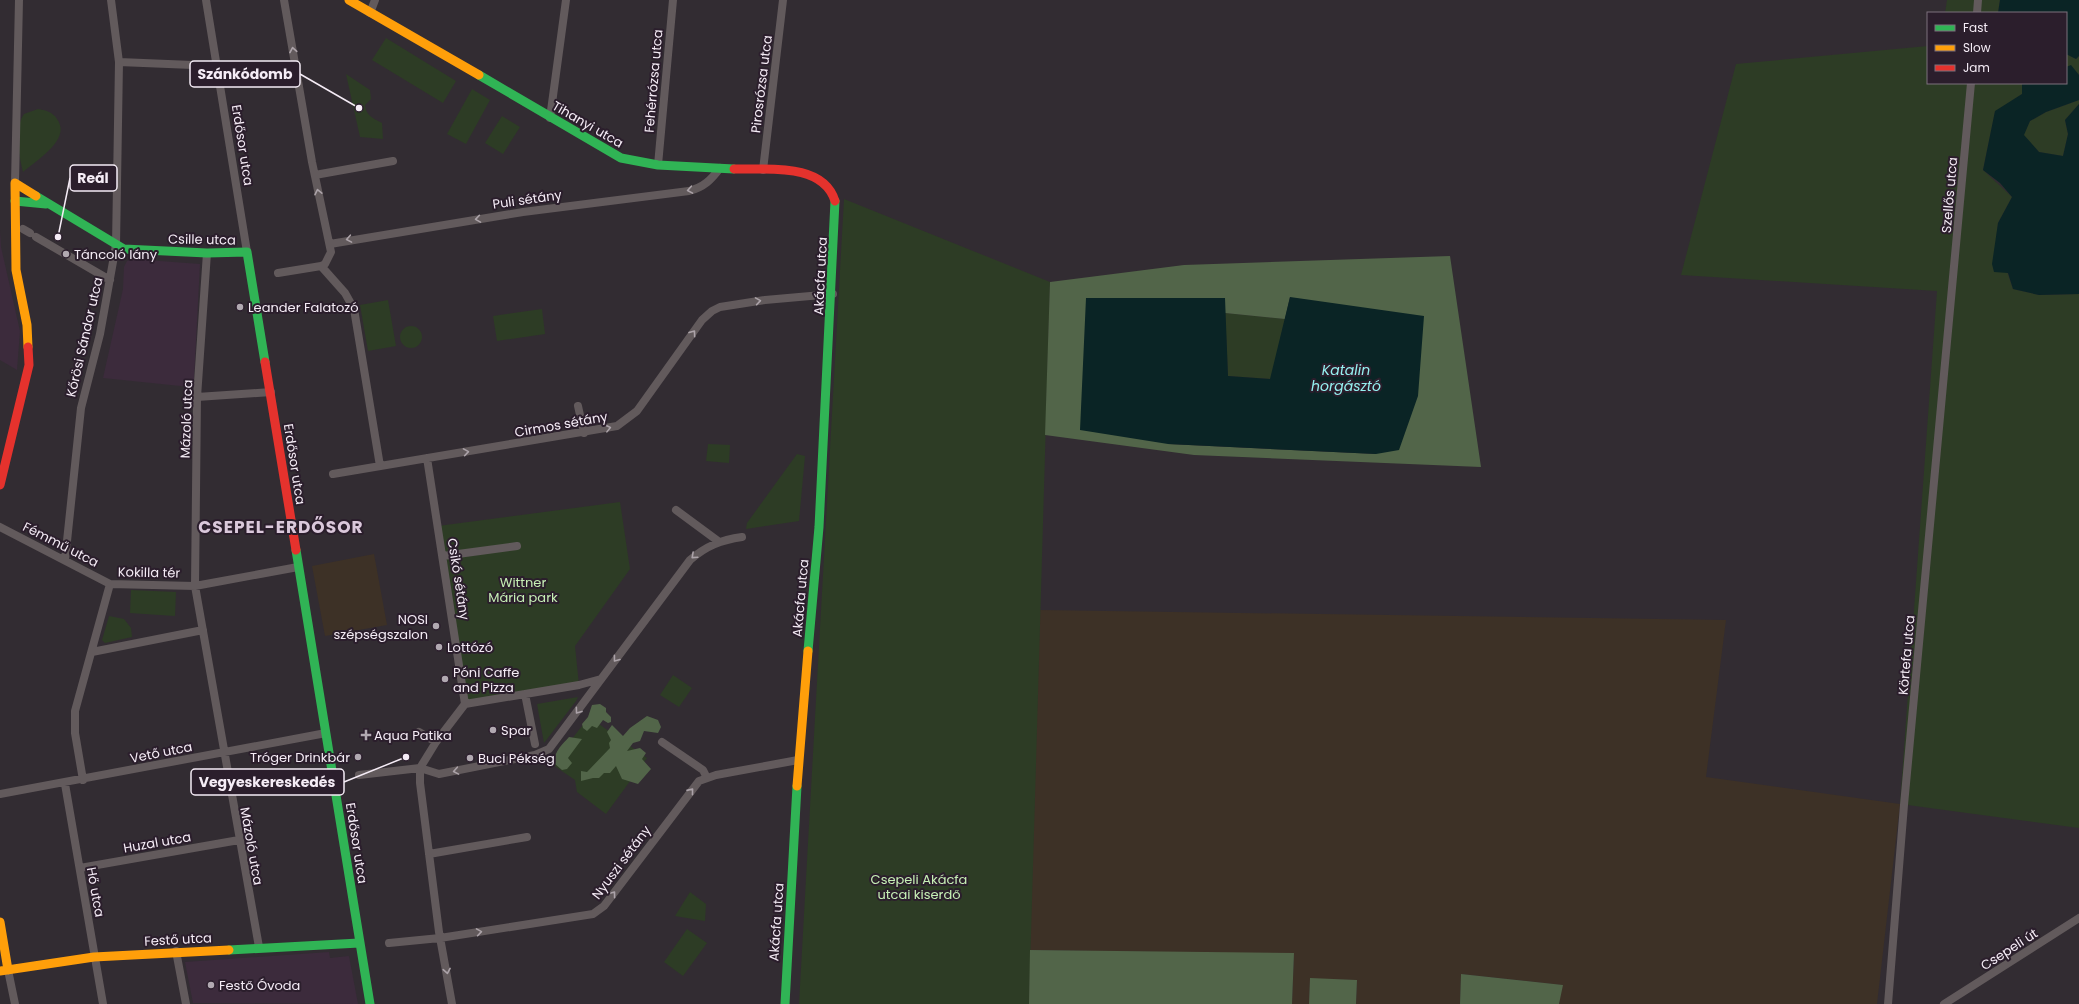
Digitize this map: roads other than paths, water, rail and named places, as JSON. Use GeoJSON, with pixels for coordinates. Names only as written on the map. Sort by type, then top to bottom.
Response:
{"type":"FeatureCollection","features":[{"type":"Feature","properties":{"kind":"street"},"geometry":{"type":"LineString","coordinates":[[0,485],[29,365],[27,325],[16,270],[15,201],[19,0]]}},
{"type":"Feature","properties":{"kind":"street","name":"Kőrösi Sándor utca"},"geometry":{"type":"LineString","coordinates":[[65,560],[81,408],[100,334],[116,245],[119,62],[111,0]]}},
{"type":"Feature","properties":{"kind":"street","name":"Erdősor utca"},"geometry":{"type":"LineString","coordinates":[[206,0],[370,1004]]}},
{"type":"Feature","properties":{"kind":"street"},"geometry":{"type":"LineString","coordinates":[[278,273],[321,266],[325,264],[331,252],[315,175],[284,0]]}},
{"type":"Feature","properties":{"kind":"street","name":"Tihanyi utca"},"geometry":{"type":"LineString","coordinates":[[349,0],[621,158],[658,165],[805,172],[812,174],[828,186],[834,195]]}},
{"type":"Feature","properties":{"kind":"street"},"geometry":{"type":"LineString","coordinates":[[370,13],[375,0]]}},
{"type":"Feature","properties":{"kind":"street"},"geometry":{"type":"LineString","coordinates":[[550,118],[562,41],[566,0]]}},
{"type":"Feature","properties":{"kind":"street","name":"Fehérrózsa utca"},"geometry":{"type":"LineString","coordinates":[[658,165],[673,0]]}},
{"type":"Feature","properties":{"kind":"street","name":"Pirosrózsa utca"},"geometry":{"type":"LineString","coordinates":[[763,170],[783,0]]}},
{"type":"Feature","properties":{"kind":"street"},"geometry":{"type":"LineString","coordinates":[[1977,12],[1978,0]]}},
{"type":"Feature","properties":{"kind":"street"},"geometry":{"type":"LineString","coordinates":[[119,62],[217,66]]}},
{"type":"Feature","properties":{"kind":"street","name":"Szellős utca"},"geometry":{"type":"LineString","coordinates":[[1951,309],[1971,84]]}},
{"type":"Feature","properties":{"kind":"street"},"geometry":{"type":"LineString","coordinates":[[315,175],[393,161]]}},
{"type":"Feature","properties":{"kind":"street","name":"Puli sétány"},"geometry":{"type":"LineString","coordinates":[[330,244],[522,212],[689,191],[706,184],[720,168]]}},
{"type":"Feature","properties":{"kind":"street","name":"Csille utca"},"geometry":{"type":"LineString","coordinates":[[16,183],[116,245],[132,250],[207,253],[247,252]]}},
{"type":"Feature","properties":{"kind":"street","name":"Akácfa utca"},"geometry":{"type":"LineString","coordinates":[[785,1004],[798,760],[819,527],[833,294],[836,204],[834,195]]}},
{"type":"Feature","properties":{"kind":"street","name":"Csille utca"},"geometry":{"type":"LineString","coordinates":[[15,201],[50,204]]}},
{"type":"Feature","properties":{"kind":"street"},"geometry":{"type":"LineString","coordinates":[[29,233],[110,280]]}},
{"type":"Feature","properties":{"kind":"street","name":"Mázoló utca"},"geometry":{"type":"LineString","coordinates":[[195,586],[197,397],[207,253]]}},
{"type":"Feature","properties":{"kind":"street"},"geometry":{"type":"LineString","coordinates":[[321,266],[345,293],[354,309],[380,466]]}},
{"type":"Feature","properties":{"kind":"street","name":"Cirmos sétány"},"geometry":{"type":"LineString","coordinates":[[334,474],[584,433],[617,426],[637,411],[702,320],[712,311],[720,307],[765,300],[833,294]]}},
{"type":"Feature","properties":{"kind":"street","name":"Körtefa utca"},"geometry":{"type":"LineString","coordinates":[[1888,1004],[1905,798],[1951,309]]}},
{"type":"Feature","properties":{"kind":"street"},"geometry":{"type":"LineString","coordinates":[[197,397],[271,392]]}},
{"type":"Feature","properties":{"kind":"street"},"geometry":{"type":"LineString","coordinates":[[578,406],[584,433]]}},
{"type":"Feature","properties":{"kind":"street","name":"Csikó sétány"},"geometry":{"type":"LineString","coordinates":[[427,458],[465,704]]}},
{"type":"Feature","properties":{"kind":"street"},"geometry":{"type":"LineString","coordinates":[[676,510],[718,541]]}},
{"type":"Feature","properties":{"kind":"street","name":"Fémmű utca"},"geometry":{"type":"LineString","coordinates":[[0,527],[110,584]]}},
{"type":"Feature","properties":{"kind":"street"},"geometry":{"type":"LineString","coordinates":[[359,775],[420,768],[439,774],[543,753],[554,743],[690,560],[699,552],[718,541],[742,537]]}},
{"type":"Feature","properties":{"kind":"street"},"geometry":{"type":"LineString","coordinates":[[443,556],[516,546]]}},
{"type":"Feature","properties":{"kind":"street"},"geometry":{"type":"LineString","coordinates":[[195,586],[298,567]]}},
{"type":"Feature","properties":{"kind":"street","name":"Kokilla tér"},"geometry":{"type":"LineString","coordinates":[[83,780],[75,733],[75,711],[110,584],[195,586],[203,630]]}},
{"type":"Feature","properties":{"kind":"street"},"geometry":{"type":"LineString","coordinates":[[92,652],[203,630]]}},
{"type":"Feature","properties":{"kind":"street","name":"Mázoló utca"},"geometry":{"type":"LineString","coordinates":[[203,630],[223,753],[259,947]]}},
{"type":"Feature","properties":{"kind":"street"},"geometry":{"type":"LineString","coordinates":[[452,1004],[440,938],[420,783],[420,768],[436,742],[465,704],[579,685],[601,679]]}},
{"type":"Feature","properties":{"kind":"street"},"geometry":{"type":"LineString","coordinates":[[525,694],[535,744]]}},
{"type":"Feature","properties":{"kind":"street"},"geometry":{"type":"LineString","coordinates":[[419,732],[436,742]]}},
{"type":"Feature","properties":{"kind":"street","name":"Vető utca"},"geometry":{"type":"LineString","coordinates":[[0,794],[65,784],[326,733]]}},
{"type":"Feature","properties":{"kind":"street"},"geometry":{"type":"LineString","coordinates":[[662,742],[703,770],[706,778]]}},
{"type":"Feature","properties":{"kind":"street","name":"Nyuszi sétány"},"geometry":{"type":"LineString","coordinates":[[389,943],[440,938],[587,916],[598,912],[699,781],[706,778],[798,760]]}},
{"type":"Feature","properties":{"kind":"street","name":"Hő utca"},"geometry":{"type":"LineString","coordinates":[[65,784],[103,1004]]}},
{"type":"Feature","properties":{"kind":"street"},"geometry":{"type":"LineString","coordinates":[[429,854],[527,837]]}},
{"type":"Feature","properties":{"kind":"street","name":"Huzal utca"},"geometry":{"type":"LineString","coordinates":[[80,868],[239,840]]}},
{"type":"Feature","properties":{"kind":"street","name":"Csepeli út"},"geometry":{"type":"LineString","coordinates":[[1944,1004],[2079,918]]}},
{"type":"Feature","properties":{"kind":"street"},"geometry":{"type":"LineString","coordinates":[[0,922],[4,970],[15,1004]]}},
{"type":"Feature","properties":{"kind":"street","name":"Festő utca"},"geometry":{"type":"LineString","coordinates":[[4,970],[94,957],[176,951],[359,943]]}},
{"type":"Feature","properties":{"kind":"street"},"geometry":{"type":"LineString","coordinates":[[176,951],[186,1004]]}},
{"type":"Feature","properties":{"kind":"water"},"geometry":{"type":"Polygon","coordinates":[[[2000,0],[2079,0],[2079,56],[2076,59],[2067,54],[2067,12],[1998,12],[2000,0]]]}},
{"type":"Feature","properties":{"kind":"water"},"geometry":{"type":"Polygon","coordinates":[[[2071,65],[2079,75],[2079,100],[2046,112],[2030,121],[2024,135],[2039,152],[2063,156],[2068,134],[2065,120],[2079,104],[2079,294],[2039,295],[2013,289],[2008,273],[1994,272],[1992,264],[1998,223],[2012,197],[2000,183],[1983,170],[1995,111],[2022,94],[2022,84],[2067,84],[2067,67],[2071,65]]]}},
{"type":"Feature","properties":{"kind":"water","name":"Katalin horgásztó"},"geometry":{"type":"Polygon","coordinates":[[[1290,297],[1424,316],[1418,396],[1399,450],[1376,454],[1168,444],[1080,430],[1086,298],[1225,298],[1228,376],[1270,379],[1290,297]]]}},
{"type":"Feature","properties":{"kind":"place","name":"Szánkódomb"},"geometry":{"type":"Point","coordinates":[359,108]}},
{"type":"Feature","properties":{"kind":"place","name":"Reál"},"geometry":{"type":"Point","coordinates":[58,237]}},
{"type":"Feature","properties":{"kind":"place","name":"Táncoló lány"},"geometry":{"type":"Point","coordinates":[66,254]}},
{"type":"Feature","properties":{"kind":"place","name":"Leander Falatozó"},"geometry":{"type":"Point","coordinates":[240,307]}},
{"type":"Feature","properties":{"kind":"place","name":"NOSI szépségszalon"},"geometry":{"type":"Point","coordinates":[436,626]}},
{"type":"Feature","properties":{"kind":"place","name":"Lottózó"},"geometry":{"type":"Point","coordinates":[439,647]}},
{"type":"Feature","properties":{"kind":"place","name":"Póni Caffe and Pizza"},"geometry":{"type":"Point","coordinates":[445,679]}},
{"type":"Feature","properties":{"kind":"place","name":"Spar"},"geometry":{"type":"Point","coordinates":[493,730]}},
{"type":"Feature","properties":{"kind":"place","name":"Aqua Patika"},"geometry":{"type":"Point","coordinates":[366,735]}},
{"type":"Feature","properties":{"kind":"place","name":"Tróger Drinkbár"},"geometry":{"type":"Point","coordinates":[358,757]}},
{"type":"Feature","properties":{"kind":"place","name":"Vegyeskereskedés"},"geometry":{"type":"Point","coordinates":[406,757]}},
{"type":"Feature","properties":{"kind":"place","name":"Buci Pékség"},"geometry":{"type":"Point","coordinates":[470,758]}},
{"type":"Feature","properties":{"kind":"place","name":"Festő Óvoda"},"geometry":{"type":"Point","coordinates":[211,985]}},
{"type":"Feature","properties":{"kind":"district","name":"CSEPEL-ERDŐSOR"},"geometry":{"type":"Point","coordinates":[281,527]}},
{"type":"Feature","properties":{"kind":"park label","name":"Wittner Mária park"},"geometry":{"type":"Point","coordinates":[523,590]}},
{"type":"Feature","properties":{"kind":"park label","name":"Csepeli Akácfa utcai kiserdő"},"geometry":{"type":"Point","coordinates":[919,886]}}]}
